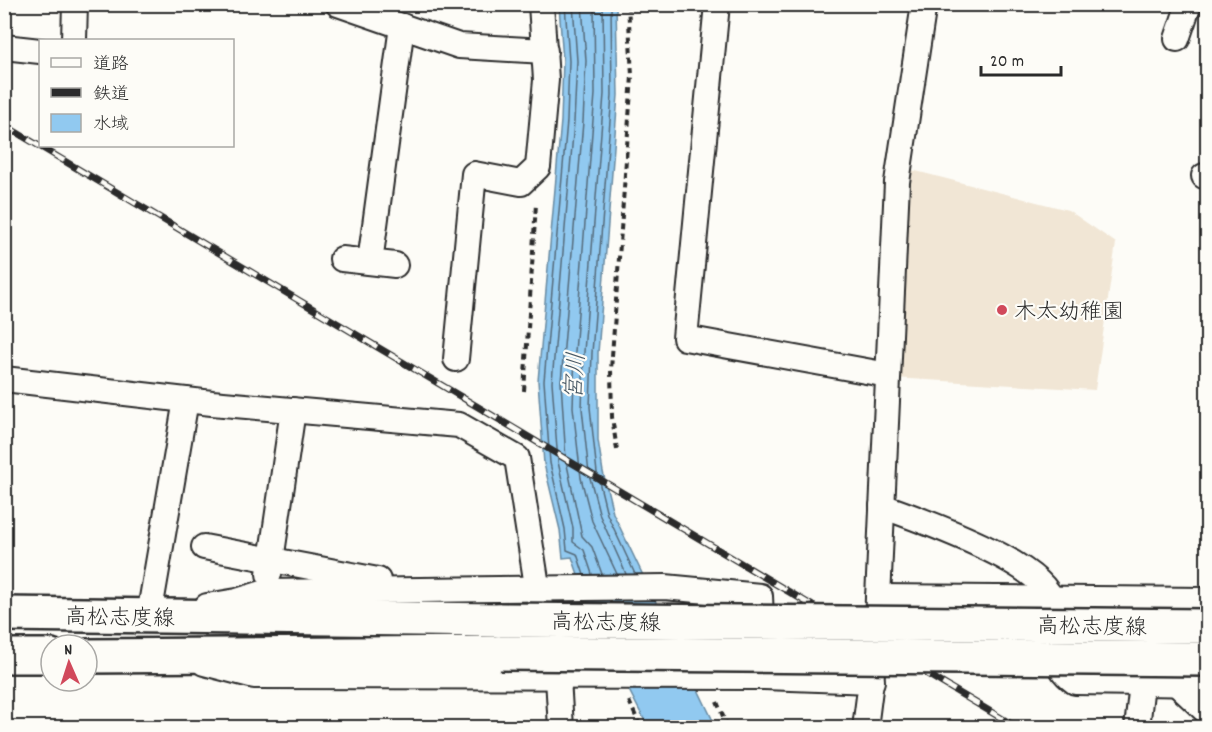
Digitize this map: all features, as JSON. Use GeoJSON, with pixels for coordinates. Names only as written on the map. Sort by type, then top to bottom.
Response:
{"type":"FeatureCollection","features":[{"type":"Feature","properties":{"kind":"main road","name":"高松志度線"},"geometry":{"type":"LineString","coordinates":[[4,614],[1208,626]]}},
{"type":"Feature","properties":{"kind":"main road","name":"高松志度線"},"geometry":{"type":"LineString","coordinates":[[99,656],[500,653],[1208,659]]}},
{"type":"Feature","properties":{"kind":"main road","name":"高松志度線"},"geometry":{"type":"LineString","coordinates":[[4,656],[39,656]]}},
{"type":"Feature","properties":{"kind":"street"},"geometry":{"type":"LineString","coordinates":[[74,39],[75,4]]}},
{"type":"Feature","properties":{"kind":"street"},"geometry":{"type":"LineString","coordinates":[[338,4],[459,46],[545,51]]}},
{"type":"Feature","properties":{"kind":"street"},"geometry":{"type":"LineString","coordinates":[[456,359],[474,174],[521,183],[538,167],[546,80],[541,4]]}},
{"type":"Feature","properties":{"kind":"street"},"geometry":{"type":"LineString","coordinates":[[717,4],[685,338],[888,375]]}},
{"type":"Feature","properties":{"kind":"street"},"geometry":{"type":"LineString","coordinates":[[865,728],[872,681],[878,597],[897,182],[924,4]]}},
{"type":"Feature","properties":{"kind":"street"},"geometry":{"type":"LineString","coordinates":[[1177,39],[1189,4]]}},
{"type":"Feature","properties":{"kind":"street"},"geometry":{"type":"LineString","coordinates":[[370,262],[402,26]]}},
{"type":"Feature","properties":{"kind":"street"},"geometry":{"type":"LineString","coordinates":[[4,47],[39,51]]}},
{"type":"Feature","properties":{"kind":"street"},"geometry":{"type":"LineString","coordinates":[[342,259],[395,265]]}},
{"type":"Feature","properties":{"kind":"street"},"geometry":{"type":"LineString","coordinates":[[4,379],[186,400],[459,425],[517,458],[537,589],[558,678],[561,728]]}},
{"type":"Feature","properties":{"kind":"street"},"geometry":{"type":"LineString","coordinates":[[186,400],[149,616],[237,601],[266,592],[665,588],[760,596],[765,676]]}},
{"type":"Feature","properties":{"kind":"street"},"geometry":{"type":"LineString","coordinates":[[266,592],[293,410]]}},
{"type":"Feature","properties":{"kind":"street"},"geometry":{"type":"LineString","coordinates":[[882,506],[944,528],[1001,557],[1032,576],[1052,598],[1062,669],[1075,682],[1208,684]]}},
{"type":"Feature","properties":{"kind":"street"},"geometry":{"type":"LineString","coordinates":[[204,547],[271,558],[424,590]]}},
{"type":"Feature","properties":{"kind":"street"},"geometry":{"type":"LineString","coordinates":[[665,588],[710,686]]}},
{"type":"Feature","properties":{"kind":"street"},"geometry":{"type":"LineString","coordinates":[[570,590],[622,686]]}},
{"type":"Feature","properties":{"kind":"street"},"geometry":{"type":"LineString","coordinates":[[878,597],[1208,600]]}},
{"type":"Feature","properties":{"kind":"street"},"geometry":{"type":"LineString","coordinates":[[179,657],[254,676],[558,678],[622,686],[710,686],[765,676],[872,681]]}},
{"type":"Feature","properties":{"kind":"street"},"geometry":{"type":"LineString","coordinates":[[1137,728],[1142,683]]}},
{"type":"Feature","properties":{"kind":"street"},"geometry":{"type":"LineString","coordinates":[[1177,684],[1208,714]]}},
{"type":"Feature","properties":{"kind":"path"},"geometry":{"type":"LineString","coordinates":[[616,450],[612,417],[611,370],[632,76],[628,4]]}},
{"type":"Feature","properties":{"kind":"path"},"geometry":{"type":"LineString","coordinates":[[524,391],[538,167]]}},
{"type":"Feature","properties":{"kind":"path"},"geometry":{"type":"LineString","coordinates":[[622,686],[641,728]]}},
{"type":"Feature","properties":{"kind":"path"},"geometry":{"type":"LineString","coordinates":[[710,686],[728,728]]}},
{"type":"Feature","properties":{"kind":"shaded area","name":"木太幼稚園"},"geometry":{"type":"Polygon","coordinates":[[[904,168],[1068,210],[1116,243],[1095,390],[893,378],[904,168]]]}},
{"type":"Feature","properties":{"kind":"water","name":"宮川"},"geometry":{"type":"Polygon","coordinates":[[[559,5],[616,5],[618,95],[598,353],[598,440],[603,472],[613,513],[716,727],[648,727],[617,667],[604,649],[572,557],[563,558],[560,530],[544,464],[538,381],[561,121],[563,61],[559,5]]]}},
{"type":"Feature","properties":{"kind":"railway"},"geometry":{"type":"LineString","coordinates":[[4,125],[39,146]]}},
{"type":"Feature","properties":{"kind":"railway"},"geometry":{"type":"LineString","coordinates":[[41,147],[1018,728]]}},
{"type":"Feature","properties":{"kind":"place","name":"木太幼稚園"},"geometry":{"type":"Point","coordinates":[1002,310]}}]}
